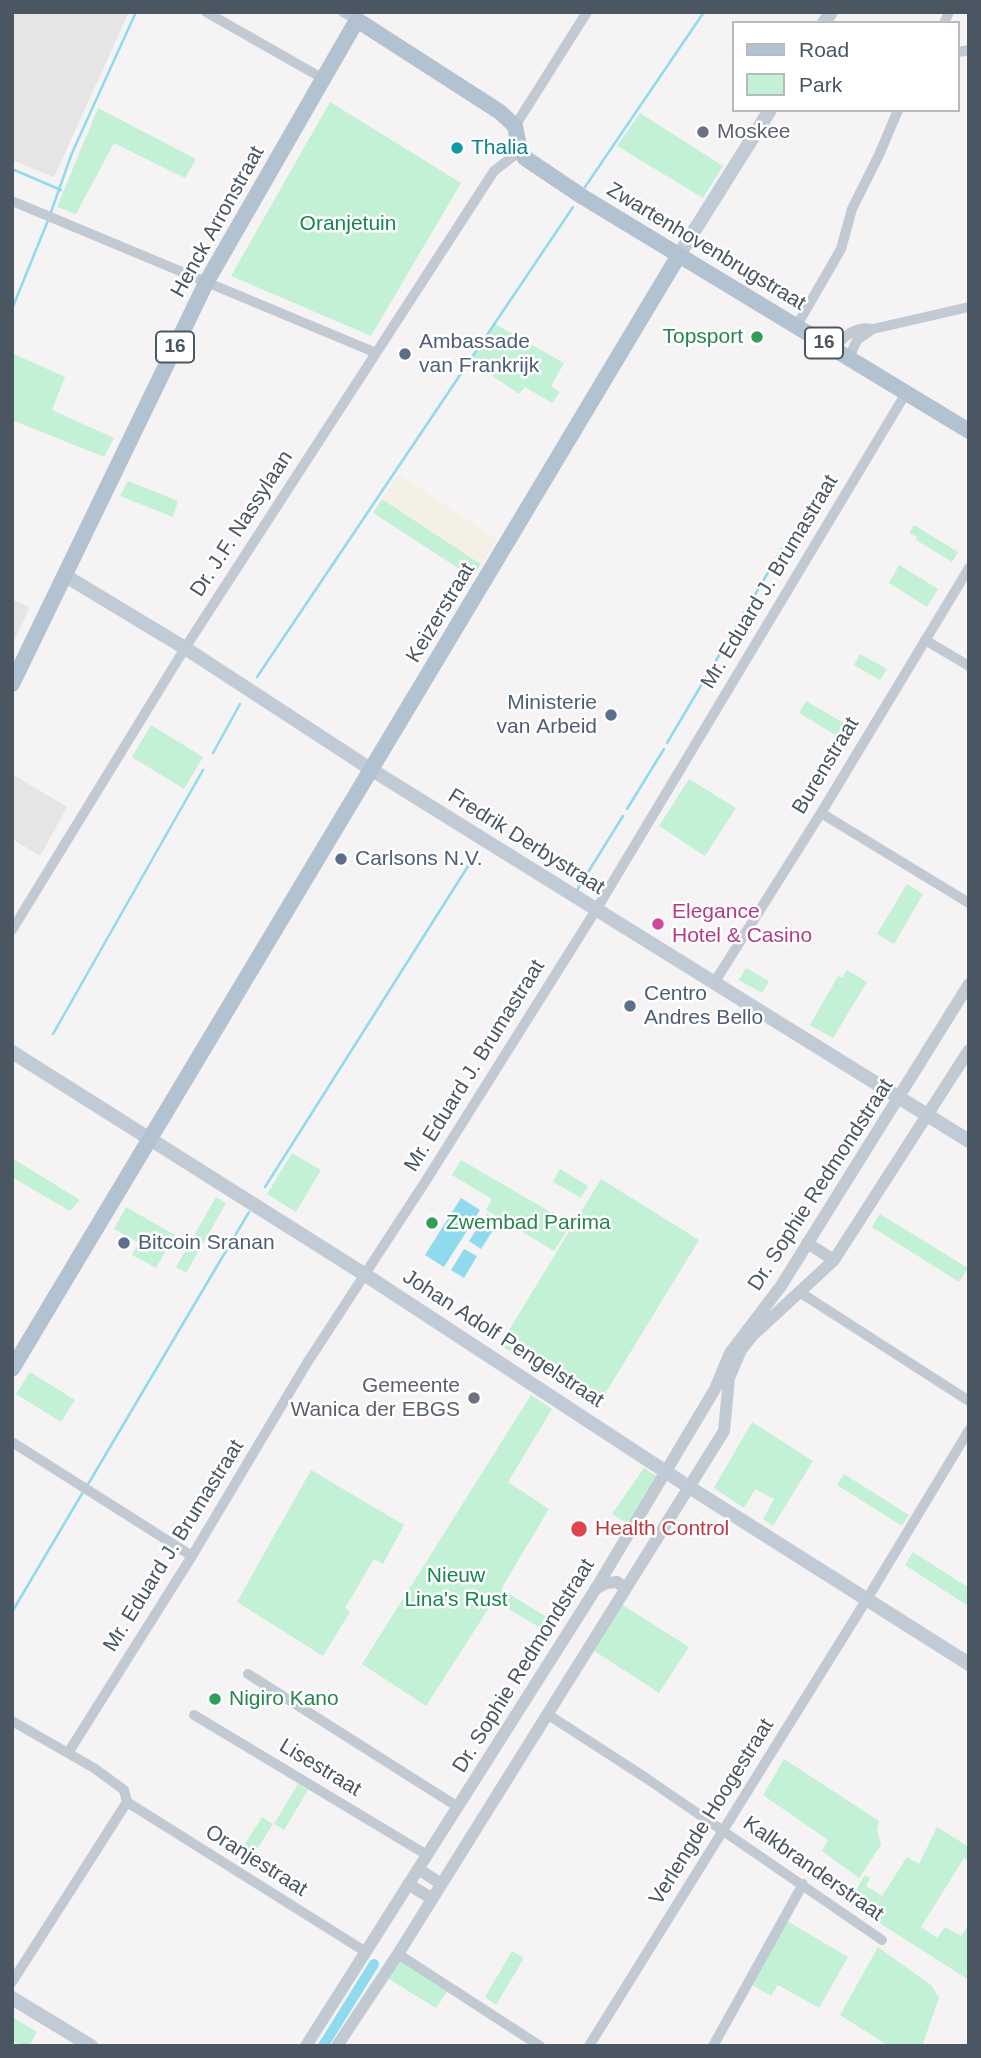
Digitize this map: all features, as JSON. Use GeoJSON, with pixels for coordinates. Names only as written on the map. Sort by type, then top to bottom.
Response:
{"type":"FeatureCollection","features":[{"type":"Feature","properties":{"kind":"main road","name":"Henck Arronstraat"},"geometry":{"type":"LineString","coordinates":[[12,684],[207,281],[323,78],[354,15]]}},
{"type":"Feature","properties":{"kind":"main road","name":"16"},"geometry":{"type":"LineString","coordinates":[[354,15],[500,113],[515,126]]}},
{"type":"Feature","properties":{"kind":"main road","name":"Keizerstraat"},"geometry":{"type":"LineString","coordinates":[[12,1369],[679,255],[769,112]]}},
{"type":"Feature","properties":{"kind":"main road"},"geometry":{"type":"LineString","coordinates":[[515,126],[520,151]]}},
{"type":"Feature","properties":{"kind":"main road","name":"Zwartenhovenbrugstraat"},"geometry":{"type":"LineString","coordinates":[[520,151],[525,158],[583,197],[969,431]]}},
{"type":"Feature","properties":{"kind":"main road","name":"Fredrik Derbystraat"},"geometry":{"type":"LineString","coordinates":[[64,575],[185,648],[372,770],[969,1141]]}},
{"type":"Feature","properties":{"kind":"main road","name":"Johan Adolf Pengelstraat"},"geometry":{"type":"LineString","coordinates":[[12,1052],[364,1274],[689,1487],[969,1664]]}},
{"type":"Feature","properties":{"kind":"main road"},"geometry":{"type":"LineString","coordinates":[[12,1998],[91,2046]]}},
{"type":"Feature","properties":{"kind":"street"},"geometry":{"type":"LineString","coordinates":[[206,12],[323,78]]}},
{"type":"Feature","properties":{"kind":"street"},"geometry":{"type":"LineString","coordinates":[[515,126],[587,12]]}},
{"type":"Feature","properties":{"kind":"street"},"geometry":{"type":"LineString","coordinates":[[796,327],[841,249],[852,209],[897,112]]}},
{"type":"Feature","properties":{"kind":"street","name":"Dr. J.F. Nassylaan"},"geometry":{"type":"LineString","coordinates":[[12,930],[185,648],[374,352],[494,171],[520,151]]}},
{"type":"Feature","properties":{"kind":"street"},"geometry":{"type":"LineString","coordinates":[[12,201],[374,352]]}},
{"type":"Feature","properties":{"kind":"street"},"geometry":{"type":"LineString","coordinates":[[834,349],[848,333],[863,328],[873,329],[969,307]]}},
{"type":"Feature","properties":{"kind":"street"},"geometry":{"type":"LineString","coordinates":[[849,358],[857,340],[873,329]]}},
{"type":"Feature","properties":{"kind":"street","name":"Mr. Eduard J. Brumastraat"},"geometry":{"type":"LineString","coordinates":[[68,1754],[192,1556],[307,1363],[434,1168],[596,910],[906,393]]}},
{"type":"Feature","properties":{"kind":"street","name":"Burenstraat"},"geometry":{"type":"LineString","coordinates":[[714,983],[821,813],[969,568]]}},
{"type":"Feature","properties":{"kind":"street"},"geometry":{"type":"LineString","coordinates":[[925,640],[969,666]]}},
{"type":"Feature","properties":{"kind":"street"},"geometry":{"type":"LineString","coordinates":[[821,813],[969,903]]}},
{"type":"Feature","properties":{"kind":"street","name":"Dr. Sophie Redmondstraat"},"geometry":{"type":"LineString","coordinates":[[337,2046],[398,1954],[724,1432],[729,1378],[741,1350],[764,1319],[807,1243],[969,984]]}},
{"type":"Feature","properties":{"kind":"street","name":"Dr. Sophie Redmondstraat"},"geometry":{"type":"LineString","coordinates":[[306,2046],[595,1590],[715,1389],[730,1353],[764,1319],[801,1293],[834,1260],[969,1050]]}},
{"type":"Feature","properties":{"kind":"street"},"geometry":{"type":"LineString","coordinates":[[807,1243],[834,1260]]}},
{"type":"Feature","properties":{"kind":"street"},"geometry":{"type":"LineString","coordinates":[[801,1293],[969,1401]]}},
{"type":"Feature","properties":{"kind":"street","name":"Verlengde Hoogestraat"},"geometry":{"type":"LineString","coordinates":[[589,2046],[969,1430]]}},
{"type":"Feature","properties":{"kind":"street"},"geometry":{"type":"LineString","coordinates":[[12,1442],[192,1556]]}},
{"type":"Feature","properties":{"kind":"street"},"geometry":{"type":"LineString","coordinates":[[595,1590],[607,1583],[617,1582],[625,1588]]}},
{"type":"Feature","properties":{"kind":"street"},"geometry":{"type":"LineString","coordinates":[[248,1674],[458,1807]]}},
{"type":"Feature","properties":{"kind":"street","name":"Kalkbranderstraat"},"geometry":{"type":"LineString","coordinates":[[547,1714],[803,1884],[882,1940]]}},
{"type":"Feature","properties":{"kind":"street","name":"Lisestraat"},"geometry":{"type":"LineString","coordinates":[[194,1715],[427,1854]]}},
{"type":"Feature","properties":{"kind":"street","name":"Oranjestraat"},"geometry":{"type":"LineString","coordinates":[[12,1721],[124,1790],[127,1802],[366,1952]]}},
{"type":"Feature","properties":{"kind":"street"},"geometry":{"type":"LineString","coordinates":[[12,1982],[127,1802]]}},
{"type":"Feature","properties":{"kind":"street"},"geometry":{"type":"LineString","coordinates":[[418,1869],[440,1883]]}},
{"type":"Feature","properties":{"kind":"street"},"geometry":{"type":"LineString","coordinates":[[408,1884],[431,1898]]}},
{"type":"Feature","properties":{"kind":"street"},"geometry":{"type":"LineString","coordinates":[[713,2046],[803,1884]]}},
{"type":"Feature","properties":{"kind":"street"},"geometry":{"type":"LineString","coordinates":[[398,1954],[540,2046]]}},
{"type":"Feature","properties":{"kind":"shaded area"},"geometry":{"type":"Polygon","coordinates":[[[12,12],[129,12],[54,177],[12,160],[12,12]]]}},
{"type":"Feature","properties":{"kind":"shaded area"},"geometry":{"type":"Polygon","coordinates":[[[12,600],[30,607],[12,645],[12,600]]]}},
{"type":"Feature","properties":{"kind":"shaded area"},"geometry":{"type":"Polygon","coordinates":[[[12,774],[67,807],[40,856],[12,839],[12,774]]]}},
{"type":"Feature","properties":{"kind":"green space","name":"Oranjetuin"},"geometry":{"type":"Polygon","coordinates":[[[330,102],[461,183],[371,336],[231,276],[330,102]]]}},
{"type":"Feature","properties":{"kind":"green space"},"geometry":{"type":"Polygon","coordinates":[[[98,108],[196,159],[185,178],[114,143],[76,214],[57,207],[98,108]]]}},
{"type":"Feature","properties":{"kind":"green space"},"geometry":{"type":"Polygon","coordinates":[[[640,113],[723,166],[703,198],[617,146],[640,113]]]}},
{"type":"Feature","properties":{"kind":"green space"},"geometry":{"type":"Polygon","coordinates":[[[495,324],[564,363],[551,386],[560,392],[552,403],[525,387],[519,394],[471,361],[495,324]]]}},
{"type":"Feature","properties":{"kind":"green space"},"geometry":{"type":"Polygon","coordinates":[[[12,353],[65,377],[52,410],[114,438],[104,457],[12,420],[12,353]]]}},
{"type":"Feature","properties":{"kind":"green space"},"geometry":{"type":"Polygon","coordinates":[[[128,481],[178,501],[173,517],[120,496],[128,481]]]}},
{"type":"Feature","properties":{"kind":"green space"},"geometry":{"type":"Polygon","coordinates":[[[382,499],[481,564],[472,577],[373,513],[382,499]]]}},
{"type":"Feature","properties":{"kind":"green space"},"geometry":{"type":"Polygon","coordinates":[[[914,525],[958,552],[952,562],[916,540],[917,537],[909,533],[914,525]]]}},
{"type":"Feature","properties":{"kind":"green space"},"geometry":{"type":"Polygon","coordinates":[[[899,565],[938,589],[927,607],[889,583],[899,565]]]}},
{"type":"Feature","properties":{"kind":"green space"},"geometry":{"type":"Polygon","coordinates":[[[860,654],[887,669],[880,680],[854,665],[860,654]]]}},
{"type":"Feature","properties":{"kind":"green space"},"geometry":{"type":"Polygon","coordinates":[[[806,701],[854,729],[847,742],[799,713],[806,701]]]}},
{"type":"Feature","properties":{"kind":"green space"},"geometry":{"type":"Polygon","coordinates":[[[151,725],[203,757],[184,789],[132,757],[151,725]]]}},
{"type":"Feature","properties":{"kind":"green space"},"geometry":{"type":"Polygon","coordinates":[[[689,779],[736,808],[705,856],[659,826],[689,779]]]}},
{"type":"Feature","properties":{"kind":"green space"},"geometry":{"type":"Polygon","coordinates":[[[907,884],[923,894],[894,944],[877,934],[907,884]]]}},
{"type":"Feature","properties":{"kind":"green space"},"geometry":{"type":"Polygon","coordinates":[[[746,968],[769,981],[762,993],[739,980],[746,968]]]}},
{"type":"Feature","properties":{"kind":"green space"},"geometry":{"type":"Polygon","coordinates":[[[847,970],[867,982],[833,1038],[810,1025],[838,976],[842,978],[847,970]]]}},
{"type":"Feature","properties":{"kind":"green space"},"geometry":{"type":"Polygon","coordinates":[[[292,1153],[321,1170],[296,1212],[267,1194],[292,1153]]]}},
{"type":"Feature","properties":{"kind":"green space"},"geometry":{"type":"Polygon","coordinates":[[[12,1158],[80,1200],[70,1211],[12,1177],[12,1158]]]}},
{"type":"Feature","properties":{"kind":"green space"},"geometry":{"type":"Polygon","coordinates":[[[461,1160],[571,1224],[554,1251],[486,1210],[492,1199],[452,1175],[461,1160]]]}},
{"type":"Feature","properties":{"kind":"green space"},"geometry":{"type":"Polygon","coordinates":[[[560,1169],[588,1186],[581,1198],[553,1182],[560,1169]]]}},
{"type":"Feature","properties":{"kind":"green space"},"geometry":{"type":"Polygon","coordinates":[[[601,1179],[699,1240],[597,1407],[500,1345],[601,1179]]]}},
{"type":"Feature","properties":{"kind":"green space"},"geometry":{"type":"Polygon","coordinates":[[[216,1197],[226,1203],[186,1273],[176,1267],[216,1197]]]}},
{"type":"Feature","properties":{"kind":"green space"},"geometry":{"type":"Polygon","coordinates":[[[126,1207],[175,1235],[156,1268],[132,1255],[139,1243],[114,1229],[126,1207]]]}},
{"type":"Feature","properties":{"kind":"green space"},"geometry":{"type":"Polygon","coordinates":[[[880,1214],[968,1268],[959,1282],[872,1227],[880,1214]]]}},
{"type":"Feature","properties":{"kind":"green space"},"geometry":{"type":"Polygon","coordinates":[[[30,1372],[75,1400],[61,1422],[16,1394],[30,1372]]]}},
{"type":"Feature","properties":{"kind":"green space","name":"Nieuw Lina's Rust"},"geometry":{"type":"Polygon","coordinates":[[[531,1395],[552,1409],[508,1482],[549,1509],[501,1589],[558,1624],[552,1635],[494,1600],[426,1706],[362,1664],[531,1395]]]}},
{"type":"Feature","properties":{"kind":"green space"},"geometry":{"type":"Polygon","coordinates":[[[752,1422],[813,1461],[773,1526],[763,1519],[774,1499],[755,1489],[744,1508],[714,1488],[752,1422]]]}},
{"type":"Feature","properties":{"kind":"green space"},"geometry":{"type":"Polygon","coordinates":[[[644,1468],[658,1477],[628,1524],[612,1514],[644,1468]]]}},
{"type":"Feature","properties":{"kind":"green space"},"geometry":{"type":"Polygon","coordinates":[[[311,1470],[404,1525],[383,1564],[374,1559],[345,1608],[350,1612],[323,1656],[237,1602],[311,1470]]]}},
{"type":"Feature","properties":{"kind":"green space"},"geometry":{"type":"Polygon","coordinates":[[[844,1474],[909,1515],[902,1526],[837,1485],[844,1474]]]}},
{"type":"Feature","properties":{"kind":"green space"},"geometry":{"type":"Polygon","coordinates":[[[913,1552],[969,1588],[968,1606],[905,1565],[913,1552]]]}},
{"type":"Feature","properties":{"kind":"green space"},"geometry":{"type":"Polygon","coordinates":[[[621,1604],[689,1647],[659,1693],[593,1650],[621,1604]]]}},
{"type":"Feature","properties":{"kind":"green space"},"geometry":{"type":"Polygon","coordinates":[[[784,1759],[879,1821],[877,1830],[881,1845],[859,1878],[822,1851],[828,1840],[763,1795],[784,1759]]]}},
{"type":"Feature","properties":{"kind":"green space"},"geometry":{"type":"Polygon","coordinates":[[[298,1784],[308,1790],[284,1830],[274,1824],[298,1784]]]}},
{"type":"Feature","properties":{"kind":"green space"},"geometry":{"type":"Polygon","coordinates":[[[262,1817],[273,1824],[247,1865],[236,1858],[262,1817]]]}},
{"type":"Feature","properties":{"kind":"green space"},"geometry":{"type":"Polygon","coordinates":[[[937,1827],[969,1847],[969,1861],[964,1858],[921,1927],[937,1938],[945,1927],[961,1936],[969,1924],[969,1980],[848,1903],[865,1875],[870,1878],[866,1886],[882,1896],[907,1857],[919,1864],[937,1827]]]}},
{"type":"Feature","properties":{"kind":"green space"},"geometry":{"type":"Polygon","coordinates":[[[787,1921],[848,1957],[819,2008],[778,1985],[771,1996],[752,1985],[787,1921]]]}},
{"type":"Feature","properties":{"kind":"green space"},"geometry":{"type":"Polygon","coordinates":[[[878,1947],[932,1986],[939,1998],[922,2046],[889,2046],[840,2015],[878,1947]]]}},
{"type":"Feature","properties":{"kind":"green space"},"geometry":{"type":"Polygon","coordinates":[[[512,1951],[524,1958],[496,2005],[485,1997],[512,1951]]]}},
{"type":"Feature","properties":{"kind":"green space"},"geometry":{"type":"Polygon","coordinates":[[[400,1962],[448,1990],[436,2008],[387,1978],[400,1962]]]}},
{"type":"Feature","properties":{"kind":"green space"},"geometry":{"type":"Polygon","coordinates":[[[12,2017],[37,2032],[29,2046],[22,2046],[12,2040],[12,2017]]]}},
{"type":"Feature","properties":{"kind":"sand"},"geometry":{"type":"Polygon","coordinates":[[[399,475],[497,540],[481,564],[382,499],[399,475]]]}},
{"type":"Feature","properties":{"kind":"water"},"geometry":{"type":"Polygon","coordinates":[[[461,1198],[480,1210],[444,1267],[425,1255],[461,1198]]]}},
{"type":"Feature","properties":{"kind":"water"},"geometry":{"type":"Polygon","coordinates":[[[487,1214],[499,1221],[481,1249],[469,1241],[487,1214]]]}},
{"type":"Feature","properties":{"kind":"water"},"geometry":{"type":"Polygon","coordinates":[[[464,1249],[477,1256],[464,1278],[451,1270],[464,1249]]]}},
{"type":"Feature","properties":{"kind":"waterway"},"geometry":{"type":"LineString","coordinates":[[51,212],[72,153],[136,12]]}},
{"type":"Feature","properties":{"kind":"waterway"},"geometry":{"type":"LineString","coordinates":[[585,187],[704,12]]}},
{"type":"Feature","properties":{"kind":"waterway"},"geometry":{"type":"LineString","coordinates":[[12,169],[61,190]]}},
{"type":"Feature","properties":{"kind":"waterway"},"geometry":{"type":"LineString","coordinates":[[257,677],[573,207]]}},
{"type":"Feature","properties":{"kind":"waterway"},"geometry":{"type":"LineString","coordinates":[[12,309],[49,218]]}},
{"type":"Feature","properties":{"kind":"waterway"},"geometry":{"type":"LineString","coordinates":[[667,743],[782,549]]}},
{"type":"Feature","properties":{"kind":"waterway"},"geometry":{"type":"LineString","coordinates":[[213,753],[240,704]]}},
{"type":"Feature","properties":{"kind":"waterway"},"geometry":{"type":"LineString","coordinates":[[627,809],[664,749]]}},
{"type":"Feature","properties":{"kind":"waterway"},"geometry":{"type":"LineString","coordinates":[[53,1034],[203,770]]}},
{"type":"Feature","properties":{"kind":"waterway"},"geometry":{"type":"LineString","coordinates":[[577,890],[623,816]]}},
{"type":"Feature","properties":{"kind":"waterway"},"geometry":{"type":"LineString","coordinates":[[265,1187],[477,852]]}},
{"type":"Feature","properties":{"kind":"waterway"},"geometry":{"type":"LineString","coordinates":[[87,1486],[249,1212]]}},
{"type":"Feature","properties":{"kind":"waterway"},"geometry":{"type":"LineString","coordinates":[[12,1612],[83,1492]]}},
{"type":"Feature","properties":{"kind":"waterway"},"geometry":{"type":"LineString","coordinates":[[323,2046],[374,1964]]}},
{"type":"Feature","properties":{"kind":"place","name":"Moskee"},"geometry":{"type":"Point","coordinates":[703,132]}},
{"type":"Feature","properties":{"kind":"place","name":"Thalia"},"geometry":{"type":"Point","coordinates":[457,148]}},
{"type":"Feature","properties":{"kind":"place","name":"Topsport"},"geometry":{"type":"Point","coordinates":[757,337]}},
{"type":"Feature","properties":{"kind":"place","name":"Ambassade van Frankrijk"},"geometry":{"type":"Point","coordinates":[405,354]}},
{"type":"Feature","properties":{"kind":"place","name":"Ministerie van Arbeid"},"geometry":{"type":"Point","coordinates":[611,715]}},
{"type":"Feature","properties":{"kind":"place","name":"Carlsons N.V."},"geometry":{"type":"Point","coordinates":[341,859]}},
{"type":"Feature","properties":{"kind":"place","name":"Elegance Hotel & Casino"},"geometry":{"type":"Point","coordinates":[658,924]}},
{"type":"Feature","properties":{"kind":"place","name":"Centro Andres Bello"},"geometry":{"type":"Point","coordinates":[630,1006]}},
{"type":"Feature","properties":{"kind":"place","name":"Zwembad Parima"},"geometry":{"type":"Point","coordinates":[432,1223]}},
{"type":"Feature","properties":{"kind":"place","name":"Bitcoin Sranan"},"geometry":{"type":"Point","coordinates":[124,1243]}},
{"type":"Feature","properties":{"kind":"place","name":"Gemeente Wanica der EBGS"},"geometry":{"type":"Point","coordinates":[474,1398]}},
{"type":"Feature","properties":{"kind":"place","name":"Health Control"},"geometry":{"type":"Point","coordinates":[579,1529]}},
{"type":"Feature","properties":{"kind":"place","name":"Nigiro Kano"},"geometry":{"type":"Point","coordinates":[215,1699]}}]}
